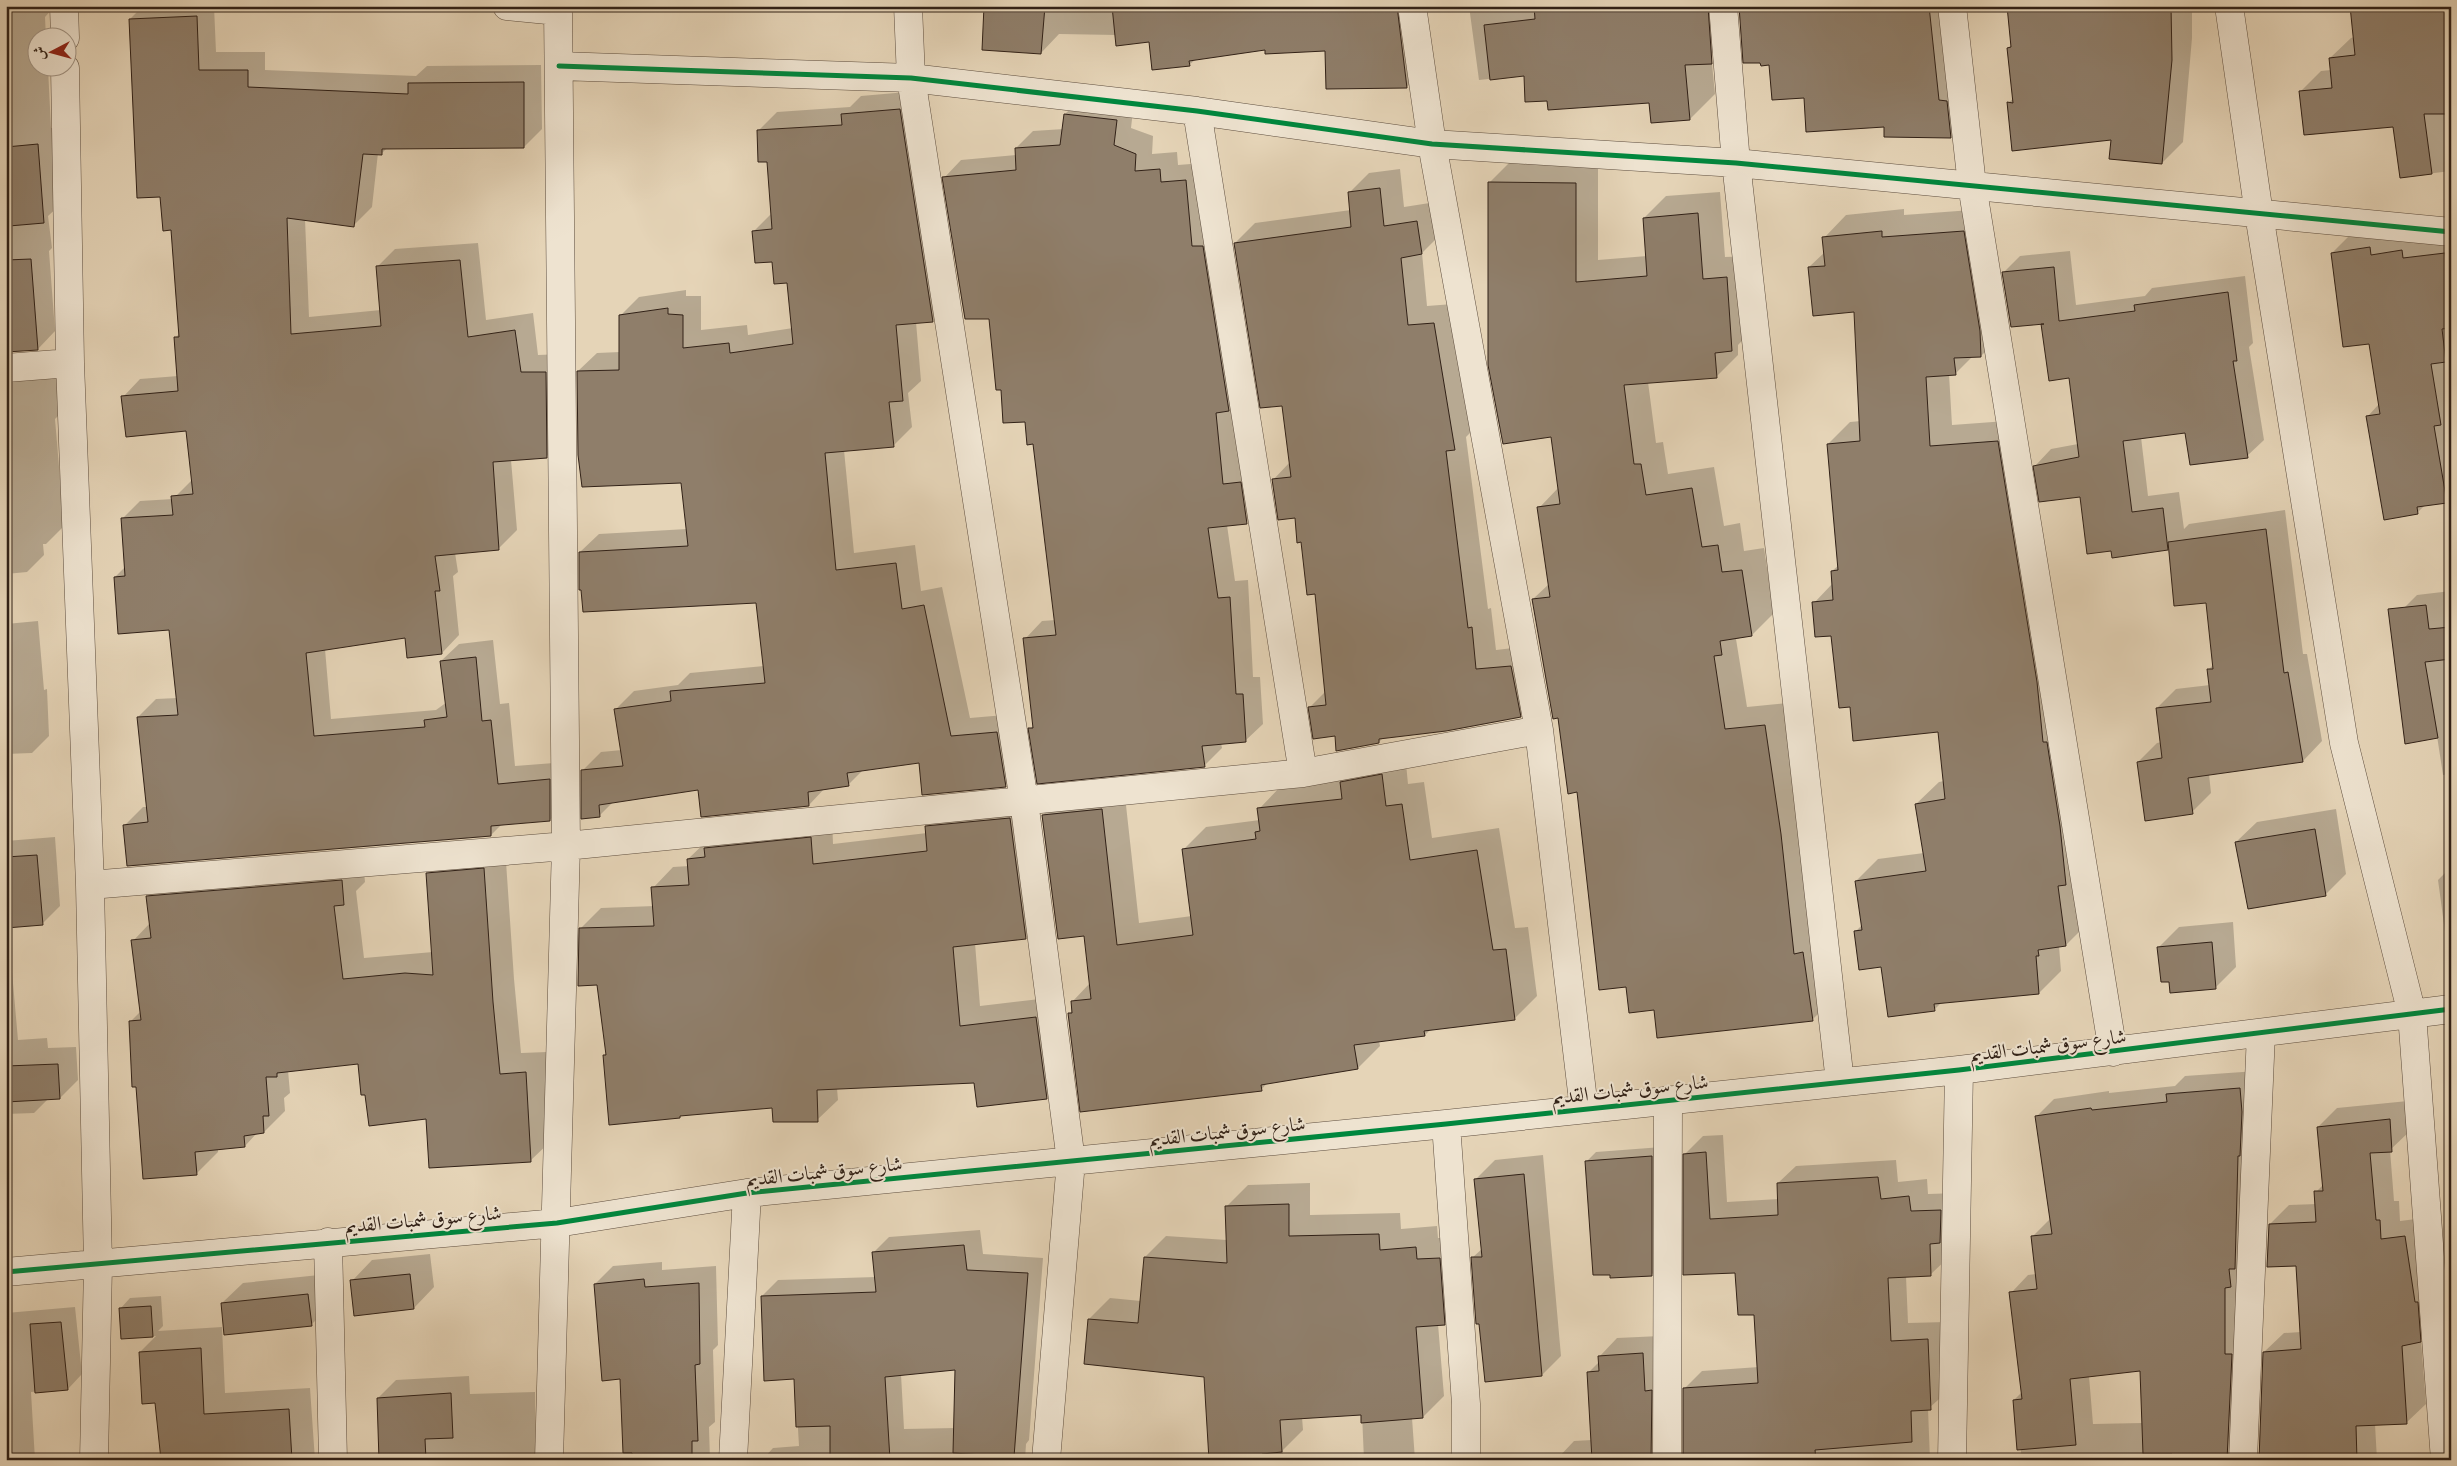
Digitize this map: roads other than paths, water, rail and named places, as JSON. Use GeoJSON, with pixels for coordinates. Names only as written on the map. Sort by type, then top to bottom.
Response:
{"type":"FeatureCollection","features":[{"type":"Feature","properties":{"kind":"street"},"geometry":{"type":"LineString","coordinates":[[64,6],[65,28]]}},
{"type":"Feature","properties":{"kind":"street"},"geometry":{"type":"LineString","coordinates":[[508,6],[558,9],[566,846],[549,1460]]}},
{"type":"Feature","properties":{"kind":"street"},"geometry":{"type":"LineString","coordinates":[[908,6],[911,78],[1024,801],[1071,1161],[1046,1460]]}},
{"type":"Feature","properties":{"kind":"street"},"geometry":{"type":"LineString","coordinates":[[1412,6],[1432,144],[1540,730],[1584,1109]]}},
{"type":"Feature","properties":{"kind":"street"},"geometry":{"type":"LineString","coordinates":[[1723,6],[1736,163],[1840,1082]]}},
{"type":"Feature","properties":{"kind":"street"},"geometry":{"type":"LineString","coordinates":[[1952,6],[1972,185],[2113,1052]]}},
{"type":"Feature","properties":{"kind":"street"},"geometry":{"type":"LineString","coordinates":[[2229,6],[2259,214],[2344,743],[2412,1014],[2445,1460]]}},
{"type":"Feature","properties":{"kind":"street"},"geometry":{"type":"LineString","coordinates":[[559,66],[911,78],[1197,111],[1432,144],[1736,163],[2451,232]]}},
{"type":"Feature","properties":{"kind":"street"},"geometry":{"type":"LineString","coordinates":[[65,78],[70,363],[90,885],[98,1265],[94,1460]]}},
{"type":"Feature","properties":{"kind":"street"},"geometry":{"type":"LineString","coordinates":[[1197,111],[1303,773]]}},
{"type":"Feature","properties":{"kind":"street"},"geometry":{"type":"LineString","coordinates":[[6,368],[70,363]]}},
{"type":"Feature","properties":{"kind":"street"},"geometry":{"type":"LineString","coordinates":[[90,885],[566,846],[1303,773],[1540,730]]}},
{"type":"Feature","properties":{"kind":"street","name":"شارع سوق شمبات القديم"},"geometry":{"type":"LineString","coordinates":[[6,1272],[557,1223],[747,1193],[1446,1124],[1959,1070],[2451,1009]]}},
{"type":"Feature","properties":{"kind":"street"},"geometry":{"type":"LineString","coordinates":[[2242,1460],[2261,1033]]}},
{"type":"Feature","properties":{"kind":"street"},"geometry":{"type":"LineString","coordinates":[[1952,1460],[1959,1070]]}},
{"type":"Feature","properties":{"kind":"street"},"geometry":{"type":"LineString","coordinates":[[1667,1460],[1668,1100]]}},
{"type":"Feature","properties":{"kind":"street"},"geometry":{"type":"LineString","coordinates":[[1446,1124],[1466,1404],[1466,1460]]}},
{"type":"Feature","properties":{"kind":"street"},"geometry":{"type":"LineString","coordinates":[[733,1460],[747,1193]]}},
{"type":"Feature","properties":{"kind":"street"},"geometry":{"type":"LineString","coordinates":[[328,1242],[333,1460]]}}]}
